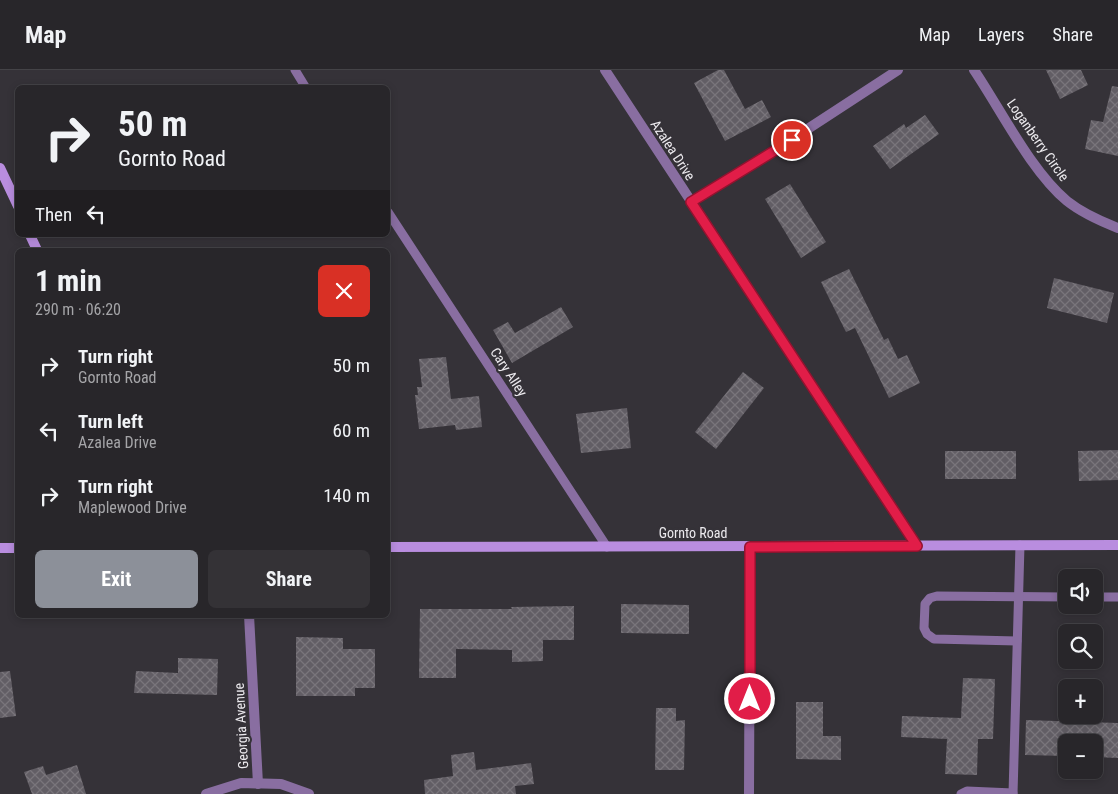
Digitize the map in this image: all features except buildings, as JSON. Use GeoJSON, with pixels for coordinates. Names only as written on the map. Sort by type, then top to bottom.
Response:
{"type":"FeatureCollection","features":[{"type":"Feature","properties":{"kind":"main road"},"geometry":{"type":"LineString","coordinates":[[0,168],[15,200]]}},
{"type":"Feature","properties":{"kind":"main road","name":"Gornto Road"},"geometry":{"type":"LineString","coordinates":[[390,547],[1118,545]]}},
{"type":"Feature","properties":{"kind":"main road"},"geometry":{"type":"LineString","coordinates":[[0,548],[15,548]]}},
{"type":"Feature","properties":{"kind":"street","name":"Azalea Drive"},"geometry":{"type":"LineString","coordinates":[[605,70],[917,546]]}},
{"type":"Feature","properties":{"kind":"street"},"geometry":{"type":"LineString","coordinates":[[691,202],[777,149],[898,70]]}},
{"type":"Feature","properties":{"kind":"street","name":"Loganberry Circle"},"geometry":{"type":"LineString","coordinates":[[974,70],[1050,183],[1068,201],[1090,216],[1118,228]]}},
{"type":"Feature","properties":{"kind":"street"},"geometry":{"type":"LineString","coordinates":[[749,794],[750,547]]}},
{"type":"Feature","properties":{"kind":"street","name":"Georgia Avenue"},"geometry":{"type":"LineString","coordinates":[[249,618],[258,784],[281,784],[309,794]]}},
{"type":"Feature","properties":{"kind":"street"},"geometry":{"type":"LineString","coordinates":[[206,794],[241,782],[258,784]]}},
{"type":"Feature","properties":{"kind":"lane"},"geometry":{"type":"LineString","coordinates":[[294,70],[304,85]]}},
{"type":"Feature","properties":{"kind":"lane","name":"Cary Alley"},"geometry":{"type":"LineString","coordinates":[[390,215],[607,547]]}},
{"type":"Feature","properties":{"kind":"lane"},"geometry":{"type":"LineString","coordinates":[[961,794],[968,791],[1013,793],[1020,545]]}},
{"type":"Feature","properties":{"kind":"lane"},"geometry":{"type":"LineString","coordinates":[[1017,641],[934,639],[927,634],[924,628],[925,604],[930,598],[937,596],[1058,597]]}},
{"type":"Feature","properties":{"kind":"lane"},"geometry":{"type":"LineString","coordinates":[[1103,597],[1118,597]]}},
{"type":"Feature","properties":{"kind":"route"},"geometry":{"type":"LineString","coordinates":[[750,699],[750,547],[917,546],[691,202],[792,140]]}}]}
